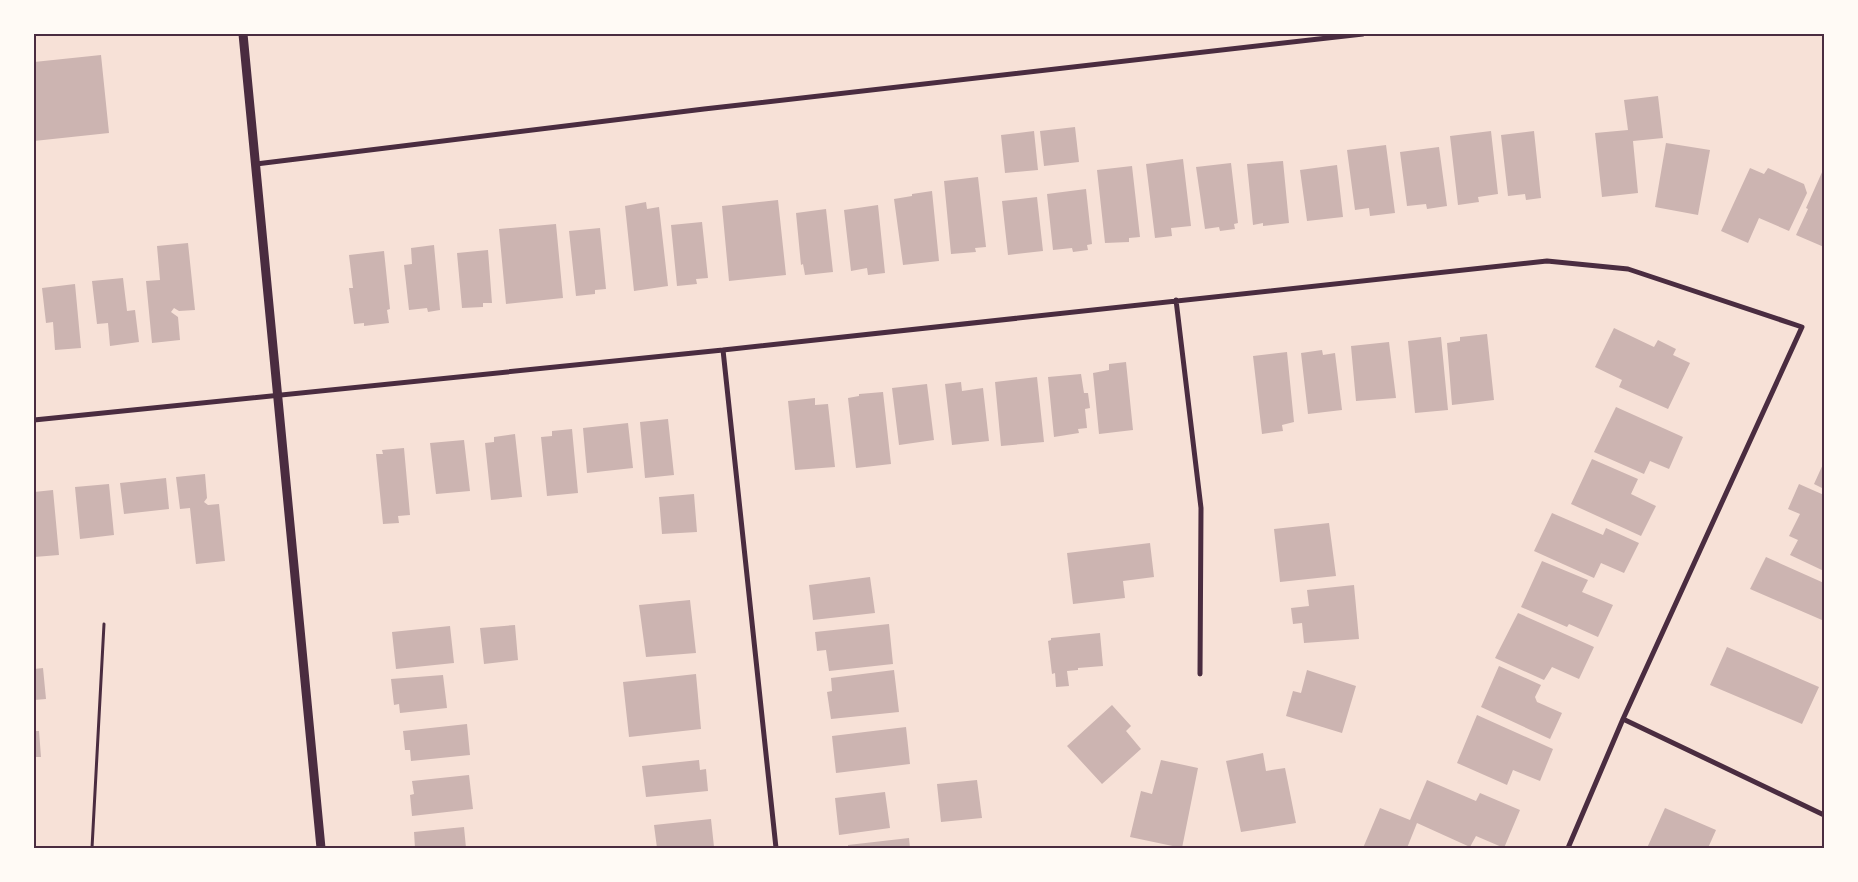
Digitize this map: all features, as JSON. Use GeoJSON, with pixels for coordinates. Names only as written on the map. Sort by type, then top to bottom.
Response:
{"type":"FeatureCollection","features":[{"type":"Feature","properties":{"kind":"street"},"geometry":{"type":"LineString","coordinates":[[243,34],[321,848]]}},
{"type":"Feature","properties":{"kind":"street"},"geometry":{"type":"LineString","coordinates":[[256,164],[694,110],[1363,34]]}},
{"type":"Feature","properties":{"kind":"street"},"geometry":{"type":"LineString","coordinates":[[34,420],[723,350],[1547,261],[1628,269],[1802,327],[1623,719],[1568,848]]}},
{"type":"Feature","properties":{"kind":"street"},"geometry":{"type":"LineString","coordinates":[[1176,300],[1201,508],[1200,674]]}},
{"type":"Feature","properties":{"kind":"street"},"geometry":{"type":"LineString","coordinates":[[723,350],[776,848]]}},
{"type":"Feature","properties":{"kind":"street"},"geometry":{"type":"LineString","coordinates":[[1623,719],[1824,815]]}},
{"type":"Feature","properties":{"kind":"path"},"geometry":{"type":"LineString","coordinates":[[92,848],[104,624]]}},
{"type":"Feature","properties":{"kind":"building"},"geometry":{"type":"Polygon","coordinates":[[[101,55],[109,133],[34,141],[34,62],[101,55]]]}},
{"type":"Feature","properties":{"kind":"building"},"geometry":{"type":"Polygon","coordinates":[[[1658,96],[1663,138],[1633,141],[1638,193],[1602,197],[1595,133],[1628,130],[1624,100],[1658,96]]]}},
{"type":"Feature","properties":{"kind":"building"},"geometry":{"type":"Polygon","coordinates":[[[1075,127],[1079,162],[1044,166],[1040,131],[1075,127]]]}},
{"type":"Feature","properties":{"kind":"building"},"geometry":{"type":"Polygon","coordinates":[[[1034,131],[1038,170],[1005,173],[1001,135],[1034,131]]]}},
{"type":"Feature","properties":{"kind":"building"},"geometry":{"type":"Polygon","coordinates":[[[1491,131],[1498,194],[1478,197],[1479,202],[1458,205],[1450,136],[1491,131]]]}},
{"type":"Feature","properties":{"kind":"building"},"geometry":{"type":"Polygon","coordinates":[[[1534,131],[1541,198],[1526,200],[1525,194],[1508,196],[1501,135],[1534,131]]]}},
{"type":"Feature","properties":{"kind":"building"},"geometry":{"type":"Polygon","coordinates":[[[1666,143],[1710,150],[1698,215],[1655,207],[1666,143]]]}},
{"type":"Feature","properties":{"kind":"building"},"geometry":{"type":"Polygon","coordinates":[[[1386,145],[1395,213],[1370,216],[1369,208],[1355,210],[1347,150],[1386,145]]]}},
{"type":"Feature","properties":{"kind":"building"},"geometry":{"type":"Polygon","coordinates":[[[1439,147],[1447,206],[1427,209],[1426,204],[1407,206],[1400,152],[1439,147]]]}},
{"type":"Feature","properties":{"kind":"building"},"geometry":{"type":"Polygon","coordinates":[[[1183,159],[1191,226],[1171,228],[1172,236],[1155,238],[1146,164],[1183,159]]]}},
{"type":"Feature","properties":{"kind":"building"},"geometry":{"type":"Polygon","coordinates":[[[1283,161],[1289,223],[1263,226],[1263,223],[1253,225],[1247,164],[1283,161]]]}},
{"type":"Feature","properties":{"kind":"building"},"geometry":{"type":"Polygon","coordinates":[[[1231,163],[1238,223],[1234,224],[1235,229],[1220,231],[1219,227],[1205,229],[1196,167],[1231,163]]]}},
{"type":"Feature","properties":{"kind":"building"},"geometry":{"type":"Polygon","coordinates":[[[1337,165],[1343,217],[1307,221],[1300,170],[1337,165]]]}},
{"type":"Feature","properties":{"kind":"building"},"geometry":{"type":"Polygon","coordinates":[[[1132,166],[1140,237],[1129,238],[1129,242],[1105,243],[1097,170],[1132,166]]]}},
{"type":"Feature","properties":{"kind":"building"},"geometry":{"type":"Polygon","coordinates":[[[1750,168],[1764,174],[1768,168],[1804,184],[1807,193],[1789,231],[1759,218],[1748,243],[1721,231],[1750,168]]]}},
{"type":"Feature","properties":{"kind":"building"},"geometry":{"type":"Polygon","coordinates":[[[1824,171],[1824,247],[1796,235],[1824,171]]]}},
{"type":"Feature","properties":{"kind":"building"},"geometry":{"type":"Polygon","coordinates":[[[978,177],[986,247],[975,248],[976,252],[951,254],[944,181],[978,177]]]}},
{"type":"Feature","properties":{"kind":"building"},"geometry":{"type":"Polygon","coordinates":[[[1086,189],[1092,244],[1087,245],[1088,250],[1073,252],[1072,248],[1053,250],[1047,194],[1086,189]]]}},
{"type":"Feature","properties":{"kind":"building"},"geometry":{"type":"Polygon","coordinates":[[[932,191],[939,261],[903,265],[894,199],[932,191]]]}},
{"type":"Feature","properties":{"kind":"building"},"geometry":{"type":"Polygon","coordinates":[[[1037,197],[1043,251],[1008,255],[1002,201],[1037,197]]]}},
{"type":"Feature","properties":{"kind":"building"},"geometry":{"type":"Polygon","coordinates":[[[778,200],[786,275],[729,281],[722,206],[778,200]]]}},
{"type":"Feature","properties":{"kind":"building"},"geometry":{"type":"Polygon","coordinates":[[[646,202],[647,209],[659,207],[668,286],[634,291],[625,206],[646,202]]]}},
{"type":"Feature","properties":{"kind":"building"},"geometry":{"type":"Polygon","coordinates":[[[878,205],[885,273],[868,275],[867,268],[851,271],[844,210],[878,205]]]}},
{"type":"Feature","properties":{"kind":"building"},"geometry":{"type":"Polygon","coordinates":[[[826,209],[833,272],[805,275],[803,264],[801,265],[796,213],[826,209]]]}},
{"type":"Feature","properties":{"kind":"building"},"geometry":{"type":"Polygon","coordinates":[[[702,222],[708,278],[696,279],[697,284],[677,286],[671,225],[702,222]]]}},
{"type":"Feature","properties":{"kind":"building"},"geometry":{"type":"Polygon","coordinates":[[[556,224],[563,298],[506,304],[499,229],[556,224]]]}},
{"type":"Feature","properties":{"kind":"building"},"geometry":{"type":"Polygon","coordinates":[[[600,228],[606,289],[595,290],[595,294],[576,296],[569,231],[600,228]]]}},
{"type":"Feature","properties":{"kind":"building"},"geometry":{"type":"Polygon","coordinates":[[[188,243],[195,310],[179,311],[174,308],[171,312],[178,317],[180,340],[152,343],[146,281],[160,280],[157,246],[188,243]]]}},
{"type":"Feature","properties":{"kind":"building"},"geometry":{"type":"Polygon","coordinates":[[[434,245],[440,310],[428,312],[427,308],[409,310],[404,265],[412,264],[411,248],[434,245]]]}},
{"type":"Feature","properties":{"kind":"building"},"geometry":{"type":"Polygon","coordinates":[[[488,250],[492,303],[483,303],[483,307],[462,308],[457,253],[488,250]]]}},
{"type":"Feature","properties":{"kind":"building"},"geometry":{"type":"Polygon","coordinates":[[[384,251],[390,309],[387,310],[389,323],[364,326],[364,323],[354,324],[349,288],[353,288],[349,255],[384,251]]]}},
{"type":"Feature","properties":{"kind":"building"},"geometry":{"type":"Polygon","coordinates":[[[123,278],[127,311],[135,310],[139,342],[110,346],[108,323],[97,324],[92,281],[123,278]]]}},
{"type":"Feature","properties":{"kind":"building"},"geometry":{"type":"Polygon","coordinates":[[[75,284],[81,348],[55,350],[53,322],[46,323],[42,288],[75,284]]]}},
{"type":"Feature","properties":{"kind":"building"},"geometry":{"type":"Polygon","coordinates":[[[1614,328],[1654,347],[1658,340],[1676,349],[1673,355],[1690,363],[1668,409],[1619,387],[1622,380],[1595,367],[1614,328]]]}},
{"type":"Feature","properties":{"kind":"building"},"geometry":{"type":"Polygon","coordinates":[[[1487,334],[1494,400],[1452,405],[1447,343],[1460,341],[1460,337],[1487,334]]]}},
{"type":"Feature","properties":{"kind":"building"},"geometry":{"type":"Polygon","coordinates":[[[1441,337],[1448,410],[1415,413],[1408,341],[1441,337]]]}},
{"type":"Feature","properties":{"kind":"building"},"geometry":{"type":"Polygon","coordinates":[[[1389,342],[1396,398],[1356,401],[1351,346],[1389,342]]]}},
{"type":"Feature","properties":{"kind":"building"},"geometry":{"type":"Polygon","coordinates":[[[1322,350],[1323,355],[1335,353],[1342,410],[1308,414],[1301,353],[1322,350]]]}},
{"type":"Feature","properties":{"kind":"building"},"geometry":{"type":"Polygon","coordinates":[[[1287,352],[1294,422],[1282,425],[1283,431],[1262,434],[1253,356],[1287,352]]]}},
{"type":"Feature","properties":{"kind":"building"},"geometry":{"type":"Polygon","coordinates":[[[1126,362],[1133,430],[1099,434],[1093,373],[1109,370],[1109,364],[1126,362]]]}},
{"type":"Feature","properties":{"kind":"building"},"geometry":{"type":"Polygon","coordinates":[[[1081,374],[1084,393],[1088,393],[1090,408],[1085,409],[1087,428],[1078,429],[1079,433],[1054,437],[1048,377],[1081,374]]]}},
{"type":"Feature","properties":{"kind":"building"},"geometry":{"type":"Polygon","coordinates":[[[1037,377],[1044,442],[1001,446],[995,382],[1037,377]]]}},
{"type":"Feature","properties":{"kind":"building"},"geometry":{"type":"Polygon","coordinates":[[[961,382],[962,391],[983,388],[989,441],[952,445],[945,384],[961,382]]]}},
{"type":"Feature","properties":{"kind":"building"},"geometry":{"type":"Polygon","coordinates":[[[927,384],[934,440],[899,445],[892,388],[927,384]]]}},
{"type":"Feature","properties":{"kind":"building"},"geometry":{"type":"Polygon","coordinates":[[[883,392],[891,464],[856,468],[848,398],[859,396],[859,394],[883,392]]]}},
{"type":"Feature","properties":{"kind":"building"},"geometry":{"type":"Polygon","coordinates":[[[815,398],[815,405],[828,404],[835,467],[795,470],[788,401],[815,398]]]}},
{"type":"Feature","properties":{"kind":"building"},"geometry":{"type":"Polygon","coordinates":[[[1616,407],[1683,437],[1669,469],[1650,461],[1644,474],[1594,452],[1616,407]]]}},
{"type":"Feature","properties":{"kind":"building"},"geometry":{"type":"Polygon","coordinates":[[[668,419],[674,475],[645,478],[640,422],[668,419]]]}},
{"type":"Feature","properties":{"kind":"building"},"geometry":{"type":"Polygon","coordinates":[[[628,423],[633,468],[587,473],[583,428],[628,423]]]}},
{"type":"Feature","properties":{"kind":"building"},"geometry":{"type":"Polygon","coordinates":[[[572,429],[578,493],[547,496],[541,437],[552,436],[552,431],[572,429]]]}},
{"type":"Feature","properties":{"kind":"building"},"geometry":{"type":"Polygon","coordinates":[[[515,434],[522,497],[491,500],[485,443],[494,442],[494,437],[515,434]]]}},
{"type":"Feature","properties":{"kind":"building"},"geometry":{"type":"Polygon","coordinates":[[[464,440],[470,491],[436,494],[430,443],[464,440]]]}},
{"type":"Feature","properties":{"kind":"building"},"geometry":{"type":"Polygon","coordinates":[[[404,448],[410,515],[398,516],[399,523],[383,524],[376,454],[383,454],[382,450],[404,448]]]}},
{"type":"Feature","properties":{"kind":"building"},"geometry":{"type":"Polygon","coordinates":[[[1592,459],[1638,479],[1631,494],[1656,506],[1641,536],[1571,504],[1592,459]]]}},
{"type":"Feature","properties":{"kind":"building"},"geometry":{"type":"Polygon","coordinates":[[[1824,462],[1824,489],[1814,484],[1824,462]]]}},
{"type":"Feature","properties":{"kind":"building"},"geometry":{"type":"Polygon","coordinates":[[[205,474],[207,498],[204,502],[208,505],[219,504],[225,561],[196,564],[190,508],[180,509],[176,477],[205,474]]]}},
{"type":"Feature","properties":{"kind":"building"},"geometry":{"type":"Polygon","coordinates":[[[166,478],[169,509],[124,514],[120,483],[166,478]]]}},
{"type":"Feature","properties":{"kind":"building"},"geometry":{"type":"Polygon","coordinates":[[[109,484],[114,535],[80,539],[75,487],[109,484]]]}},
{"type":"Feature","properties":{"kind":"building"},"geometry":{"type":"Polygon","coordinates":[[[1799,484],[1824,495],[1824,571],[1790,555],[1798,540],[1789,536],[1800,514],[1788,509],[1799,484]]]}},
{"type":"Feature","properties":{"kind":"building"},"geometry":{"type":"Polygon","coordinates":[[[53,490],[59,555],[34,557],[34,492],[53,490]]]}},
{"type":"Feature","properties":{"kind":"building"},"geometry":{"type":"Polygon","coordinates":[[[694,494],[697,532],[662,534],[659,497],[694,494]]]}},
{"type":"Feature","properties":{"kind":"building"},"geometry":{"type":"Polygon","coordinates":[[[1552,513],[1603,535],[1606,528],[1639,543],[1624,573],[1601,563],[1594,578],[1534,551],[1552,513]]]}},
{"type":"Feature","properties":{"kind":"building"},"geometry":{"type":"Polygon","coordinates":[[[1329,523],[1336,576],[1280,582],[1274,529],[1329,523]]]}},
{"type":"Feature","properties":{"kind":"building"},"geometry":{"type":"Polygon","coordinates":[[[1150,543],[1154,577],[1123,581],[1125,598],[1073,604],[1067,553],[1150,543]]]}},
{"type":"Feature","properties":{"kind":"building"},"geometry":{"type":"Polygon","coordinates":[[[1766,557],[1824,583],[1824,615],[1822,620],[1750,589],[1766,557]]]}},
{"type":"Feature","properties":{"kind":"building"},"geometry":{"type":"Polygon","coordinates":[[[1542,561],[1588,580],[1582,592],[1613,605],[1598,637],[1569,624],[1567,627],[1521,607],[1542,561]]]}},
{"type":"Feature","properties":{"kind":"building"},"geometry":{"type":"Polygon","coordinates":[[[870,577],[875,613],[813,620],[809,585],[870,577]]]}},
{"type":"Feature","properties":{"kind":"building"},"geometry":{"type":"Polygon","coordinates":[[[1354,585],[1359,639],[1304,643],[1302,623],[1293,624],[1291,608],[1309,606],[1307,590],[1354,585]]]}},
{"type":"Feature","properties":{"kind":"building"},"geometry":{"type":"Polygon","coordinates":[[[690,600],[696,653],[646,657],[639,605],[690,600]]]}},
{"type":"Feature","properties":{"kind":"building"},"geometry":{"type":"Polygon","coordinates":[[[1518,613],[1594,647],[1579,679],[1552,667],[1544,680],[1495,658],[1518,613]]]}},
{"type":"Feature","properties":{"kind":"building"},"geometry":{"type":"Polygon","coordinates":[[[889,624],[893,664],[829,671],[826,650],[817,651],[815,632],[889,624]]]}},
{"type":"Feature","properties":{"kind":"building"},"geometry":{"type":"Polygon","coordinates":[[[515,625],[518,660],[484,664],[480,628],[515,625]]]}},
{"type":"Feature","properties":{"kind":"building"},"geometry":{"type":"Polygon","coordinates":[[[450,626],[454,663],[396,669],[392,632],[450,626]]]}},
{"type":"Feature","properties":{"kind":"building"},"geometry":{"type":"Polygon","coordinates":[[[1100,633],[1103,666],[1067,671],[1069,686],[1056,687],[1055,673],[1052,674],[1048,641],[1051,638],[1100,633]]]}},
{"type":"Feature","properties":{"kind":"building"},"geometry":{"type":"Polygon","coordinates":[[[1727,647],[1819,687],[1802,724],[1710,685],[1727,647]]]}},
{"type":"Feature","properties":{"kind":"building"},"geometry":{"type":"Polygon","coordinates":[[[1499,666],[1541,685],[1535,697],[1537,702],[1562,713],[1550,739],[1481,707],[1499,666]]]}},
{"type":"Feature","properties":{"kind":"building"},"geometry":{"type":"Polygon","coordinates":[[[43,668],[46,699],[34,700],[34,669],[43,668]]]}},
{"type":"Feature","properties":{"kind":"building"},"geometry":{"type":"Polygon","coordinates":[[[894,670],[899,712],[831,719],[827,692],[832,691],[831,678],[894,670]]]}},
{"type":"Feature","properties":{"kind":"building"},"geometry":{"type":"Polygon","coordinates":[[[1307,670],[1356,686],[1342,733],[1286,716],[1293,691],[1301,693],[1307,670]]]}},
{"type":"Feature","properties":{"kind":"building"},"geometry":{"type":"Polygon","coordinates":[[[696,674],[701,729],[629,737],[623,682],[696,674]]]}},
{"type":"Feature","properties":{"kind":"building"},"geometry":{"type":"Polygon","coordinates":[[[443,675],[447,708],[400,713],[399,704],[394,705],[391,679],[443,675]]]}},
{"type":"Feature","properties":{"kind":"building"},"geometry":{"type":"Polygon","coordinates":[[[1112,705],[1131,726],[1126,731],[1141,749],[1102,784],[1067,746],[1112,705]]]}},
{"type":"Feature","properties":{"kind":"building"},"geometry":{"type":"Polygon","coordinates":[[[1477,715],[1553,749],[1540,781],[1513,770],[1507,785],[1457,763],[1477,715]]]}},
{"type":"Feature","properties":{"kind":"building"},"geometry":{"type":"Polygon","coordinates":[[[467,724],[470,755],[411,761],[410,750],[405,750],[403,731],[467,724]]]}},
{"type":"Feature","properties":{"kind":"building"},"geometry":{"type":"Polygon","coordinates":[[[906,727],[910,764],[836,773],[832,736],[906,727]]]}},
{"type":"Feature","properties":{"kind":"building"},"geometry":{"type":"Polygon","coordinates":[[[34,731],[39,731],[41,757],[34,757],[34,731]]]}},
{"type":"Feature","properties":{"kind":"building"},"geometry":{"type":"Polygon","coordinates":[[[1263,753],[1266,771],[1285,768],[1296,823],[1241,832],[1226,761],[1263,753]]]}},
{"type":"Feature","properties":{"kind":"building"},"geometry":{"type":"Polygon","coordinates":[[[34,759],[36,771],[34,772],[34,759]]]}},
{"type":"Feature","properties":{"kind":"building"},"geometry":{"type":"Polygon","coordinates":[[[699,760],[700,770],[706,769],[708,791],[646,797],[642,766],[699,760]]]}},
{"type":"Feature","properties":{"kind":"building"},"geometry":{"type":"Polygon","coordinates":[[[1161,760],[1198,768],[1182,848],[1130,837],[1141,791],[1152,794],[1161,760]]]}},
{"type":"Feature","properties":{"kind":"building"},"geometry":{"type":"Polygon","coordinates":[[[469,775],[473,809],[412,816],[410,795],[414,794],[412,781],[469,775]]]}},
{"type":"Feature","properties":{"kind":"building"},"geometry":{"type":"Polygon","coordinates":[[[977,780],[982,818],[941,822],[937,784],[977,780]]]}},
{"type":"Feature","properties":{"kind":"building"},"geometry":{"type":"Polygon","coordinates":[[[1427,780],[1476,801],[1480,793],[1520,810],[1504,848],[1476,836],[1470,847],[1417,823],[1407,848],[1363,848],[1380,808],[1410,820],[1427,780]]]}},
{"type":"Feature","properties":{"kind":"building"},"geometry":{"type":"Polygon","coordinates":[[[885,792],[890,828],[839,835],[835,798],[885,792]]]}},
{"type":"Feature","properties":{"kind":"building"},"geometry":{"type":"Polygon","coordinates":[[[1665,808],[1716,830],[1708,848],[1647,848],[1665,808]]]}},
{"type":"Feature","properties":{"kind":"building"},"geometry":{"type":"Polygon","coordinates":[[[711,819],[714,847],[657,848],[654,825],[711,819]]]}},
{"type":"Feature","properties":{"kind":"building"},"geometry":{"type":"Polygon","coordinates":[[[464,827],[466,848],[415,848],[414,832],[464,827]]]}},
{"type":"Feature","properties":{"kind":"building"},"geometry":{"type":"Polygon","coordinates":[[[909,838],[910,848],[848,848],[848,845],[909,838]]]}}]}
